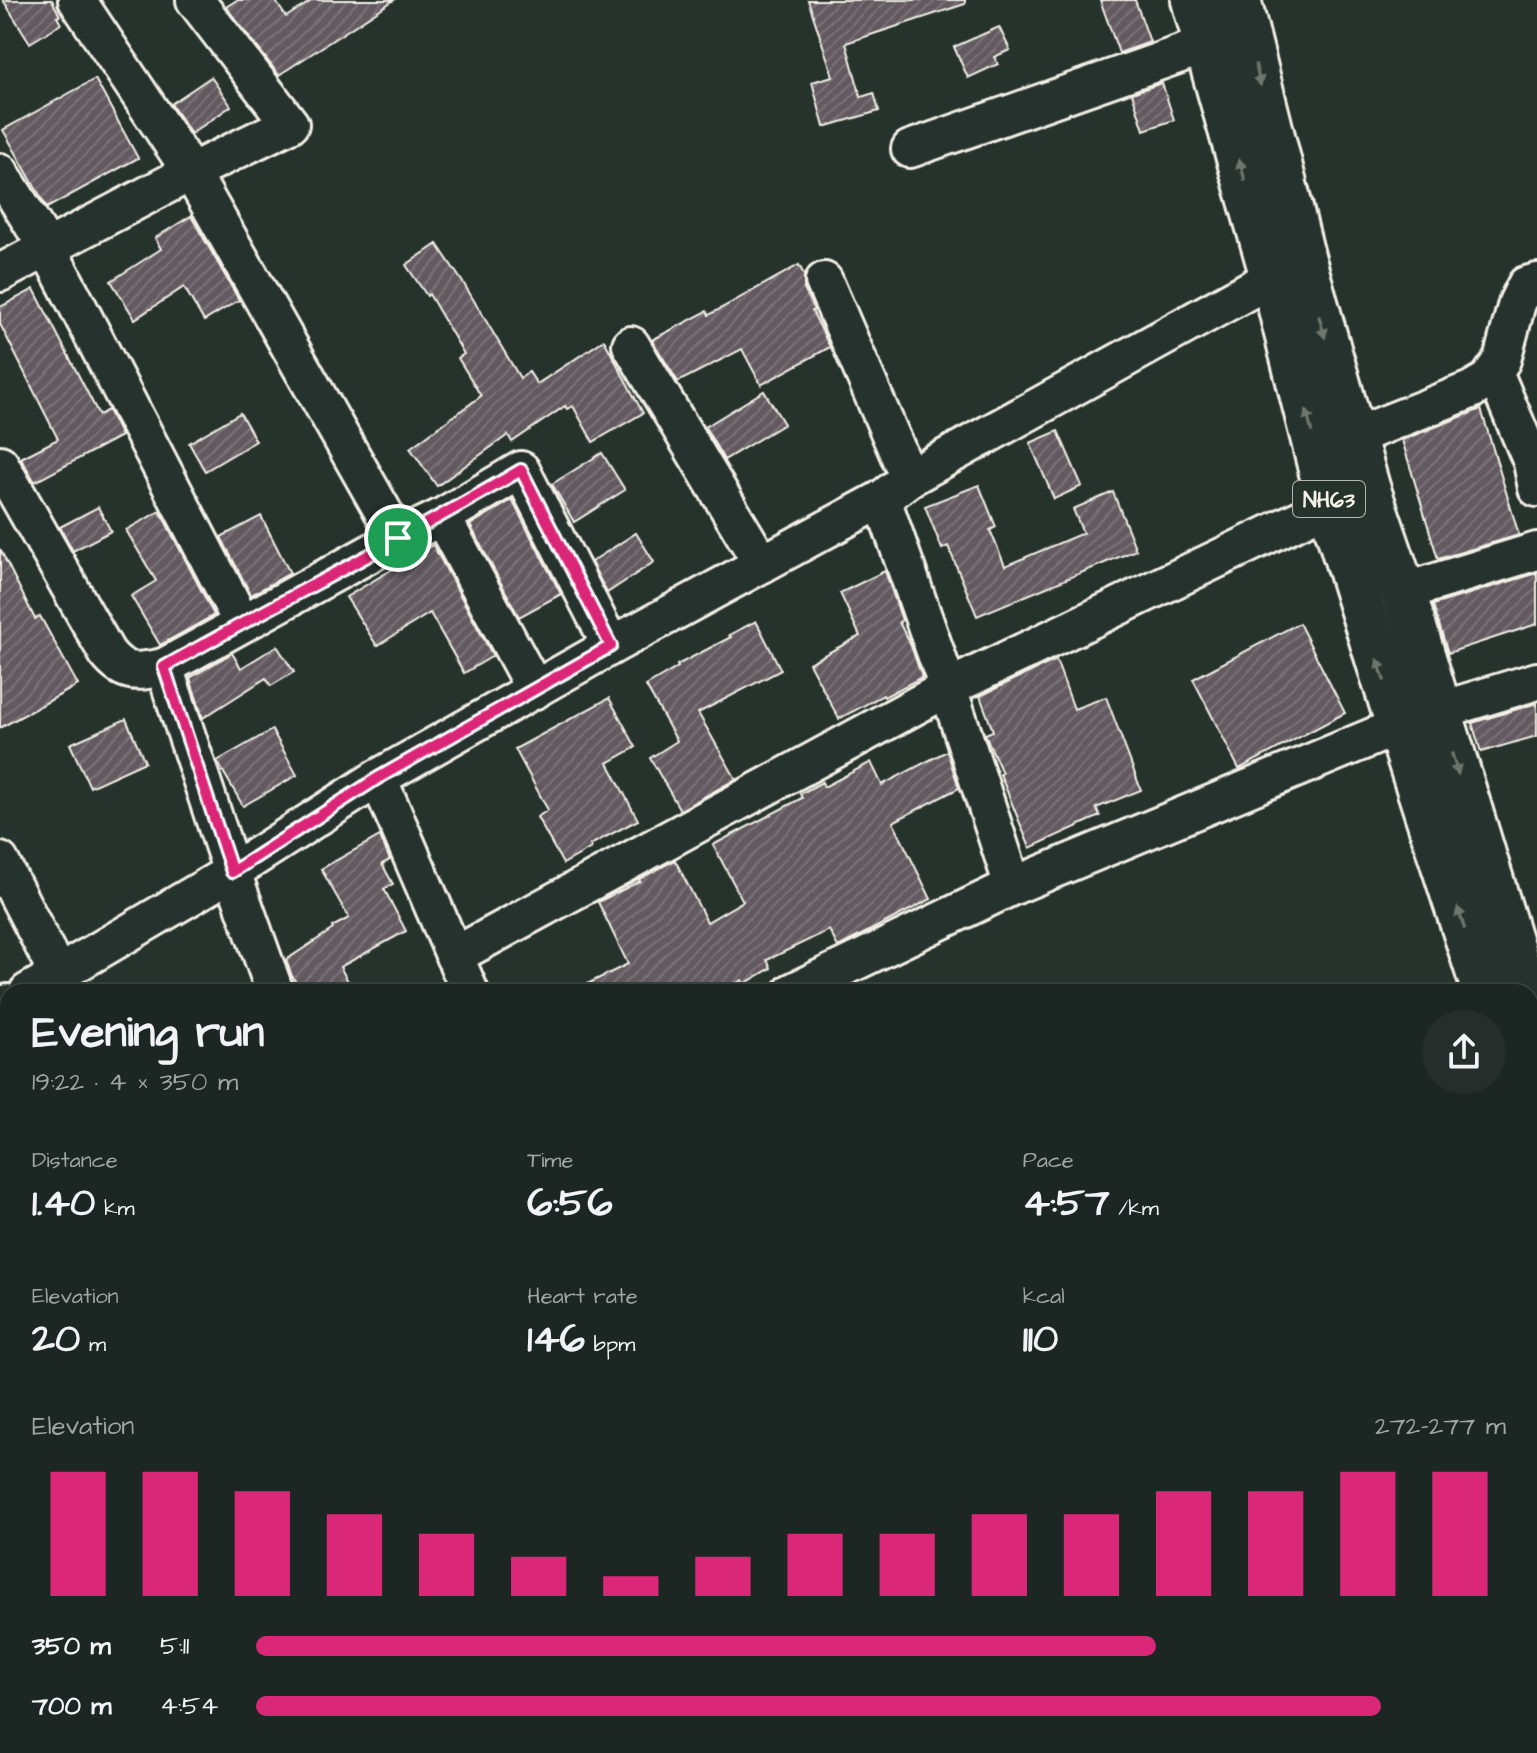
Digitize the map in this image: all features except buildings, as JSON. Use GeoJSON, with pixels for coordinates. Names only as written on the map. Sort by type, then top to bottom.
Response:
{"type":"FeatureCollection","features":[{"type":"Feature","properties":{"kind":"highway","name":"NH63"},"geometry":{"type":"LineString","coordinates":[[1194,0],[1273,277],[1330,505],[1418,718],[1522,984]]}},
{"type":"Feature","properties":{"kind":"highway","name":"NH63"},"geometry":{"type":"LineString","coordinates":[[1238,0],[1303,260],[1367,487],[1403,592],[1418,718],[1483,984]]}},
{"type":"Feature","properties":{"kind":"street"},"geometry":{"type":"LineString","coordinates":[[77,0],[191,172],[398,538]]}},
{"type":"Feature","properties":{"kind":"street"},"geometry":{"type":"LineString","coordinates":[[0,273],[191,172],[290,124],[195,0]]}},
{"type":"Feature","properties":{"kind":"street"},"geometry":{"type":"LineString","coordinates":[[910,149],[1206,45]]}},
{"type":"Feature","properties":{"kind":"street"},"geometry":{"type":"LineString","coordinates":[[0,172],[48,249],[242,623]]}},
{"type":"Feature","properties":{"kind":"street"},"geometry":{"type":"LineString","coordinates":[[1,866],[43,983],[232,872],[378,778],[1273,277]]}},
{"type":"Feature","properties":{"kind":"street"},"geometry":{"type":"LineString","coordinates":[[824,281],[895,488],[948,688],[1013,886]]}},
{"type":"Feature","properties":{"kind":"street"},"geometry":{"type":"LineString","coordinates":[[1353,437],[1471,390],[1488,380],[1502,360],[1521,294],[1526,285],[1537,282]]}},
{"type":"Feature","properties":{"kind":"street"},"geometry":{"type":"LineString","coordinates":[[631,345],[762,564]]}},
{"type":"Feature","properties":{"kind":"street"},"geometry":{"type":"LineString","coordinates":[[1494,372],[1535,470]]}},
{"type":"Feature","properties":{"kind":"street"},"geometry":{"type":"LineString","coordinates":[[0,464],[107,653],[114,662],[133,672],[164,667],[398,538],[442,517],[521,470],[611,646]]}},
{"type":"Feature","properties":{"kind":"street"},"geometry":{"type":"LineString","coordinates":[[454,956],[948,688],[1330,505]]}},
{"type":"Feature","properties":{"kind":"street"},"geometry":{"type":"LineString","coordinates":[[442,517],[535,690]]}},
{"type":"Feature","properties":{"kind":"street"},"geometry":{"type":"LineString","coordinates":[[1403,592],[1537,551]]}},
{"type":"Feature","properties":{"kind":"street"},"geometry":{"type":"LineString","coordinates":[[164,667],[272,984]]}},
{"type":"Feature","properties":{"kind":"street"},"geometry":{"type":"LineString","coordinates":[[809,984],[1013,886],[1418,718],[1537,681]]}},
{"type":"Feature","properties":{"kind":"street"},"geometry":{"type":"LineString","coordinates":[[378,778],[466,984]]}},
{"type":"Feature","properties":{"kind":"route"},"geometry":{"type":"LineString","coordinates":[[521,470],[611,646],[378,778],[232,872],[164,667],[398,538],[442,517],[521,470]]}}]}
